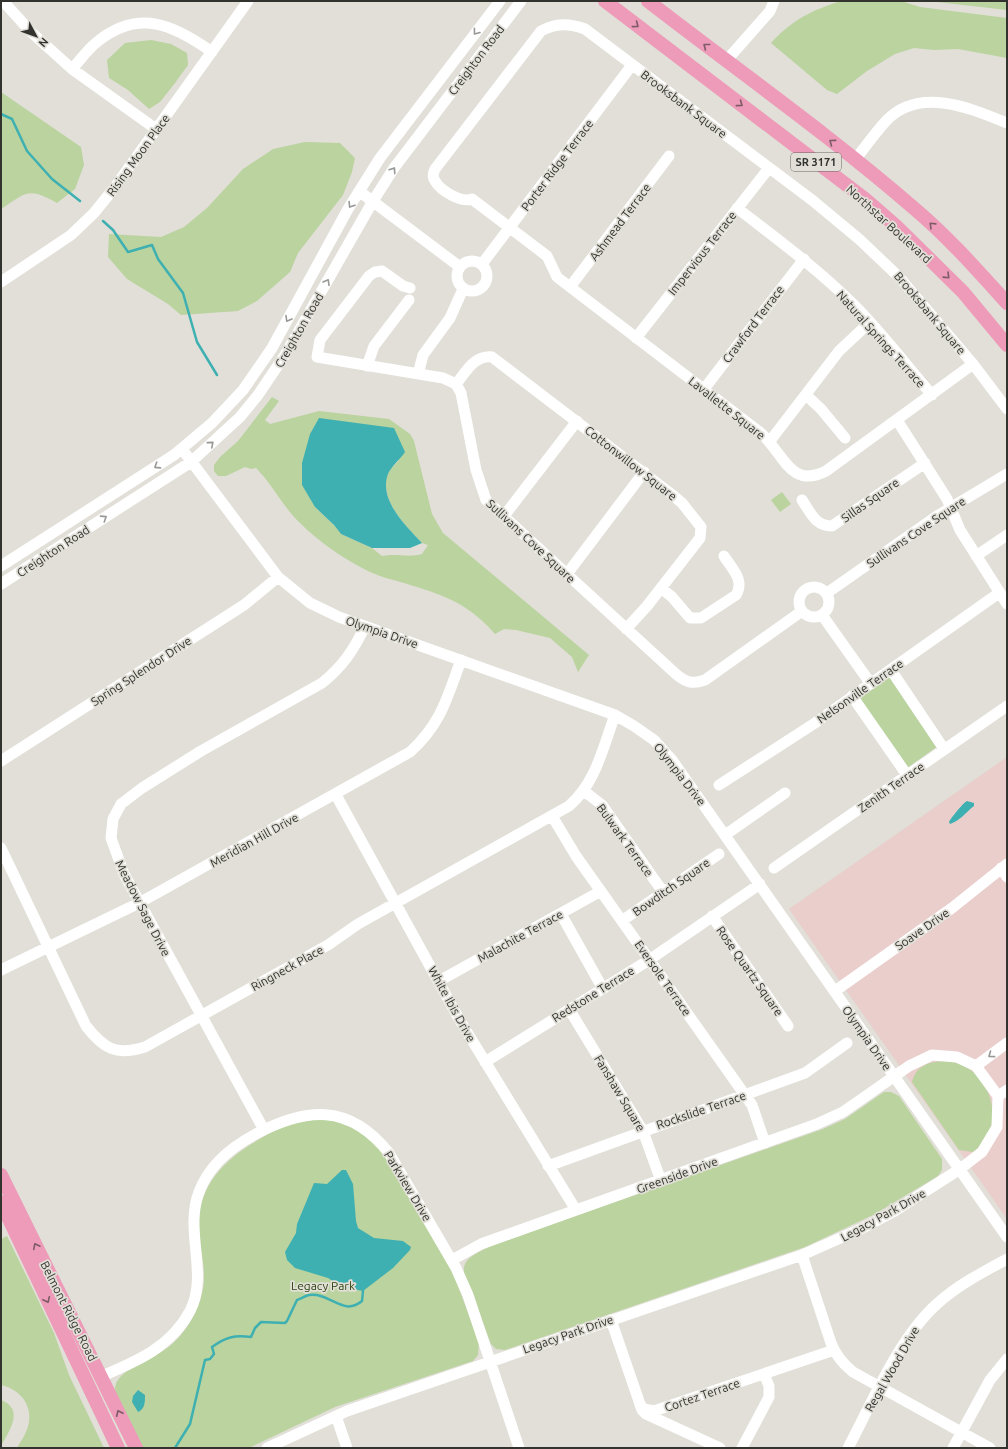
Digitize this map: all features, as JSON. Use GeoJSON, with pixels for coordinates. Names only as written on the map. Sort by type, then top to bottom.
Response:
{"type":"FeatureCollection","features":[{"type":"Feature","properties":{"kind":"main road","name":"Northstar Boulevard"},"geometry":{"type":"LineString","coordinates":[[605,1],[865,199],[896,226],[963,292],[1007,345]]}},
{"type":"Feature","properties":{"kind":"main road","name":"SR 3171"},"geometry":{"type":"LineString","coordinates":[[648,1],[855,160],[917,210],[967,258],[1007,303]]}},
{"type":"Feature","properties":{"kind":"main road","name":"Belmont Ridge Road"},"geometry":{"type":"LineString","coordinates":[[1,1175],[102,1376],[136,1448]]}},
{"type":"Feature","properties":{"kind":"main road","name":"Belmont Ridge Road"},"geometry":{"type":"LineString","coordinates":[[1,1202],[118,1448]]}},
{"type":"Feature","properties":{"kind":"street"},"geometry":{"type":"LineString","coordinates":[[3,1],[31,32],[72,69],[156,130]]}},
{"type":"Feature","properties":{"kind":"street","name":"Rising Moon Place"},"geometry":{"type":"LineString","coordinates":[[1,282],[71,235],[94,212],[115,187],[248,1]]}},
{"type":"Feature","properties":{"kind":"street","name":"Creighton Road"},"geometry":{"type":"LineString","coordinates":[[1,566],[182,449],[212,423],[243,390],[272,348],[348,209],[380,158],[500,1]]}},
{"type":"Feature","properties":{"kind":"street","name":"Creighton Road"},"geometry":{"type":"LineString","coordinates":[[1,584],[191,462],[240,417],[271,377],[373,201],[394,168],[521,1]]}},
{"type":"Feature","properties":{"kind":"street"},"geometry":{"type":"LineString","coordinates":[[726,61],[770,11],[774,1]]}},
{"type":"Feature","properties":{"kind":"street"},"geometry":{"type":"LineString","coordinates":[[72,69],[97,42],[118,29],[139,24],[164,25],[177,30],[212,52]]}},
{"type":"Feature","properties":{"kind":"street","name":"Brooksbank Square"},"geometry":{"type":"LineString","coordinates":[[509,227],[472,199],[467,201],[458,199],[449,193],[435,181],[433,175],[435,169],[541,31],[549,26],[559,24],[574,25],[585,29],[859,238],[890,266],[973,364],[1007,409]]}},
{"type":"Feature","properties":{"kind":"street","name":"Porter Ridge Terrace"},"geometry":{"type":"LineString","coordinates":[[482,264],[632,65]]}},
{"type":"Feature","properties":{"kind":"street"},"geometry":{"type":"LineString","coordinates":[[855,160],[887,120],[917,103],[938,102],[958,105],[1007,123]]}},
{"type":"Feature","properties":{"kind":"street","name":"Ashmead Terrace"},"geometry":{"type":"LineString","coordinates":[[570,287],[669,156]]}},
{"type":"Feature","properties":{"kind":"street","name":"Impervious Terrace"},"geometry":{"type":"LineString","coordinates":[[636,338],[769,168]]}},
{"type":"Feature","properties":{"kind":"street"},"geometry":{"type":"LineString","coordinates":[[360,191],[460,267]]}},
{"type":"Feature","properties":{"kind":"street","name":"Natural Springs Terrace"},"geometry":{"type":"LineString","coordinates":[[737,208],[804,259],[840,292],[870,322],[932,395]]}},
{"type":"Feature","properties":{"kind":"street","name":"Lavallette Square"},"geometry":{"type":"LineString","coordinates":[[509,227],[547,256],[558,277],[770,441],[795,473],[804,477],[814,477],[826,471],[973,364]]}},
{"type":"Feature","properties":{"kind":"street","name":"Crawford Terrace"},"geometry":{"type":"LineString","coordinates":[[704,389],[804,259]]}},
{"type":"Feature","properties":{"kind":"street"},"geometry":{"type":"LineString","coordinates":[[470,261],[482,264],[487,274],[484,285],[474,291],[463,288],[457,278],[460,267],[470,261]]}},
{"type":"Feature","properties":{"kind":"street"},"geometry":{"type":"LineString","coordinates":[[410,288],[403,286],[382,271],[375,272],[369,276],[320,340],[317,357],[443,378],[456,384]]}},
{"type":"Feature","properties":{"kind":"street"},"geometry":{"type":"LineString","coordinates":[[418,374],[422,355],[450,318],[463,288]]}},
{"type":"Feature","properties":{"kind":"street"},"geometry":{"type":"LineString","coordinates":[[367,366],[374,346],[409,300]]}},
{"type":"Feature","properties":{"kind":"street"},"geometry":{"type":"LineString","coordinates":[[770,441],[839,351],[870,322]]}},
{"type":"Feature","properties":{"kind":"street","name":"Cottonwillow Square"},"geometry":{"type":"LineString","coordinates":[[456,384],[474,361],[480,358],[492,357],[644,472],[682,503],[701,527],[700,538],[661,588],[626,629]]}},
{"type":"Feature","properties":{"kind":"street","name":"Sullivans Cove Square"},"geometry":{"type":"LineString","coordinates":[[456,384],[461,393],[481,490],[486,500],[686,682],[696,683],[705,680],[802,611]]}},
{"type":"Feature","properties":{"kind":"street"},"geometry":{"type":"LineString","coordinates":[[806,395],[821,409],[845,438]]}},
{"type":"Feature","properties":{"kind":"street"},"geometry":{"type":"LineString","coordinates":[[897,420],[925,463],[950,508],[960,530],[1007,604]]}},
{"type":"Feature","properties":{"kind":"street"},"geometry":{"type":"LineString","coordinates":[[504,516],[577,421]]}},
{"type":"Feature","properties":{"kind":"street","name":"Olympia Drive"},"geometry":{"type":"LineString","coordinates":[[182,449],[278,577],[310,603],[329,613],[615,715],[654,740],[672,760],[1007,1237]]}},
{"type":"Feature","properties":{"kind":"street","name":"Sillas Square"},"geometry":{"type":"LineString","coordinates":[[802,500],[818,522],[823,526],[832,526],[925,463]]}},
{"type":"Feature","properties":{"kind":"street"},"geometry":{"type":"LineString","coordinates":[[567,574],[644,472]]}},
{"type":"Feature","properties":{"kind":"street","name":"Sullivans Cove Square"},"geometry":{"type":"LineString","coordinates":[[827,593],[950,508],[1007,474]]}},
{"type":"Feature","properties":{"kind":"street"},"geometry":{"type":"LineString","coordinates":[[976,556],[1007,535]]}},
{"type":"Feature","properties":{"kind":"street"},"geometry":{"type":"LineString","coordinates":[[661,588],[672,596],[690,618],[701,618],[736,595],[739,589],[739,578],[724,556]]}},
{"type":"Feature","properties":{"kind":"street","name":"Spring Splendor Drive"},"geometry":{"type":"LineString","coordinates":[[1,761],[244,605],[278,577]]}},
{"type":"Feature","properties":{"kind":"street"},"geometry":{"type":"LineString","coordinates":[[818,587],[827,593],[830,603],[822,615],[809,617],[802,611],[799,601],[805,590],[818,587]]}},
{"type":"Feature","properties":{"kind":"street","name":"Nelsonville Terrace"},"geometry":{"type":"LineString","coordinates":[[719,785],[815,723],[999,593]]}},
{"type":"Feature","properties":{"kind":"street"},"geometry":{"type":"LineString","coordinates":[[822,615],[871,684]]}},
{"type":"Feature","properties":{"kind":"street","name":"Meadow Sage Drive"},"geometry":{"type":"LineString","coordinates":[[264,1130],[124,874],[111,838],[111,827],[113,819],[121,804],[142,788],[201,752],[322,683],[335,673],[348,658],[365,626]]}},
{"type":"Feature","properties":{"kind":"street","name":"Meridian Hill Drive"},"geometry":{"type":"LineString","coordinates":[[1,970],[140,903],[395,762],[422,741],[439,718],[461,660]]}},
{"type":"Feature","properties":{"kind":"street"},"geometry":{"type":"LineString","coordinates":[[891,670],[944,749]]}},
{"type":"Feature","properties":{"kind":"street"},"geometry":{"type":"LineString","coordinates":[[852,696],[907,775]]}},
{"type":"Feature","properties":{"kind":"street","name":"Zenith Terrace"},"geometry":{"type":"LineString","coordinates":[[774,868],[1007,706]]}},
{"type":"Feature","properties":{"kind":"street","name":"Ringneck Place"},"geometry":{"type":"LineString","coordinates":[[1,848],[86,1026],[103,1045],[115,1049],[130,1051],[145,1046],[202,1016],[328,945],[358,924],[569,806],[584,791],[593,776],[615,715]]}},
{"type":"Feature","properties":{"kind":"street","name":"Bulwark Terrace"},"geometry":{"type":"LineString","coordinates":[[584,791],[602,805],[663,892]]}},
{"type":"Feature","properties":{"kind":"street"},"geometry":{"type":"LineString","coordinates":[[725,835],[785,793]]}},
{"type":"Feature","properties":{"kind":"street","name":"White Ibis Drive"},"geometry":{"type":"LineString","coordinates":[[336,795],[485,1062],[576,1210]]}},
{"type":"Feature","properties":{"kind":"street","name":"Eversole Terrace"},"geometry":{"type":"LineString","coordinates":[[552,816],[576,856],[623,920],[649,960],[752,1105],[765,1143]]}},
{"type":"Feature","properties":{"kind":"street","name":"Bowditch Square"},"geometry":{"type":"LineString","coordinates":[[623,920],[718,854]]}},
{"type":"Feature","properties":{"kind":"street","name":"Soave Drive"},"geometry":{"type":"LineString","coordinates":[[835,991],[1005,870]]}},
{"type":"Feature","properties":{"kind":"street","name":"Redstone Terrace"},"geometry":{"type":"LineString","coordinates":[[485,1062],[649,960],[760,884]]}},
{"type":"Feature","properties":{"kind":"street","name":"Malachite Terrace"},"geometry":{"type":"LineString","coordinates":[[439,981],[602,891]]}},
{"type":"Feature","properties":{"kind":"street"},"geometry":{"type":"LineString","coordinates":[[561,914],[603,989]]}},
{"type":"Feature","properties":{"kind":"street","name":"Rose Quartz Square"},"geometry":{"type":"LineString","coordinates":[[712,916],[788,1026]]}},
{"type":"Feature","properties":{"kind":"street","name":"Fanshaw Square"},"geometry":{"type":"LineString","coordinates":[[569,1009],[643,1131],[661,1181]]}},
{"type":"Feature","properties":{"kind":"street","name":"Rockslide Terrace"},"geometry":{"type":"LineString","coordinates":[[548,1166],[805,1073],[847,1043]]}},
{"type":"Feature","properties":{"kind":"street"},"geometry":{"type":"LineString","coordinates":[[1002,1093],[976,1066],[1007,1044]]}},
{"type":"Feature","properties":{"kind":"street","name":"Greenside Drive"},"geometry":{"type":"LineString","coordinates":[[452,1260],[481,1244],[661,1181],[765,1143],[843,1112],[914,1064],[932,1055],[957,1057],[976,1066]]}},
{"type":"Feature","properties":{"kind":"street","name":"Legacy Park Drive"},"geometry":{"type":"LineString","coordinates":[[267,1448],[336,1416],[489,1360],[802,1255],[838,1240],[887,1215],[960,1169],[982,1152],[997,1126],[1002,1093]]}},
{"type":"Feature","properties":{"kind":"street","name":"Parkview Drive"},"geometry":{"type":"LineString","coordinates":[[102,1376],[145,1357],[167,1342],[182,1325],[196,1296],[198,1266],[193,1230],[199,1192],[216,1164],[226,1152],[264,1130],[292,1117],[314,1114],[331,1115],[366,1129],[389,1153],[452,1260],[468,1295],[519,1448]]}},
{"type":"Feature","properties":{"kind":"street"},"geometry":{"type":"LineString","coordinates":[[802,1255],[834,1350],[844,1365],[853,1372],[990,1448]]}},
{"type":"Feature","properties":{"kind":"street","name":"Regal Wood Drive"},"geometry":{"type":"LineString","coordinates":[[848,1448],[906,1341],[930,1310],[953,1291],[1007,1259]]}},
{"type":"Feature","properties":{"kind":"street"},"geometry":{"type":"LineString","coordinates":[[611,1320],[640,1405],[646,1414],[720,1448]]}},
{"type":"Feature","properties":{"kind":"street","name":"Cortez Terrace"},"geometry":{"type":"LineString","coordinates":[[640,1405],[649,1411],[654,1411],[834,1350]]}},
{"type":"Feature","properties":{"kind":"street"},"geometry":{"type":"LineString","coordinates":[[953,1448],[990,1380],[1007,1359]]}},
{"type":"Feature","properties":{"kind":"street"},"geometry":{"type":"LineString","coordinates":[[742,1448],[769,1397],[769,1386],[764,1374]]}},
{"type":"Feature","properties":{"kind":"street"},"geometry":{"type":"LineString","coordinates":[[336,1416],[347,1448]]}},
{"type":"Feature","properties":{"kind":"shaded area"},"geometry":{"type":"Polygon","coordinates":[[[1007,757],[1007,1219],[789,909],[1007,757]]]}},
{"type":"Feature","properties":{"kind":"green space"},"geometry":{"type":"Polygon","coordinates":[[[841,1],[901,1],[920,7],[1007,18],[1007,58],[958,49],[934,50],[914,48],[895,54],[867,71],[837,94],[827,90],[771,43],[787,28],[803,17],[821,8],[841,1]]]}},
{"type":"Feature","properties":{"kind":"green space"},"geometry":{"type":"Polygon","coordinates":[[[928,1],[1007,1],[1007,10],[928,1]]]}},
{"type":"Feature","properties":{"kind":"green space"},"geometry":{"type":"Polygon","coordinates":[[[151,40],[171,44],[187,53],[188,65],[160,102],[149,109],[128,90],[109,78],[107,60],[125,43],[151,40]]]}},
{"type":"Feature","properties":{"kind":"green space"},"geometry":{"type":"Polygon","coordinates":[[[1,92],[81,147],[84,165],[75,189],[57,203],[33,193],[22,195],[1,209],[1,92]]]}},
{"type":"Feature","properties":{"kind":"green space"},"geometry":{"type":"Polygon","coordinates":[[[305,142],[340,143],[355,158],[352,172],[343,195],[298,253],[290,272],[257,301],[238,311],[181,315],[168,304],[127,279],[108,257],[109,234],[161,237],[184,227],[207,208],[243,169],[273,149],[305,142]]]}},
{"type":"Feature","properties":{"kind":"green space"},"geometry":{"type":"Polygon","coordinates":[[[272,397],[279,401],[265,420],[270,424],[319,411],[389,419],[410,434],[414,441],[432,514],[443,533],[589,655],[578,672],[572,657],[550,638],[516,630],[504,629],[495,634],[474,614],[454,601],[443,596],[374,574],[347,559],[322,542],[294,517],[256,468],[251,469],[245,467],[226,476],[218,476],[214,471],[214,465],[220,457],[238,441],[272,397]],[[399,460],[315,507],[334,525],[341,534],[372,548],[382,556],[412,556],[422,554],[428,545],[422,543],[402,521],[391,504],[387,494],[387,474],[399,460]]]}},
{"type":"Feature","properties":{"kind":"green space"},"geometry":{"type":"Polygon","coordinates":[[[782,492],[791,504],[780,512],[771,500],[782,492]]]}},
{"type":"Feature","properties":{"kind":"green space"},"geometry":{"type":"Polygon","coordinates":[[[888,674],[938,746],[907,768],[856,696],[888,674]]]}},
{"type":"Feature","properties":{"kind":"green space"},"geometry":{"type":"Polygon","coordinates":[[[944,1061],[958,1063],[976,1074],[984,1084],[989,1096],[992,1108],[992,1120],[989,1132],[983,1143],[973,1152],[959,1150],[912,1082],[916,1072],[924,1066],[933,1062],[944,1061]]]}},
{"type":"Feature","properties":{"kind":"green space"},"geometry":{"type":"Polygon","coordinates":[[[884,1092],[891,1092],[899,1096],[942,1159],[942,1170],[938,1176],[873,1215],[805,1247],[505,1350],[496,1349],[491,1344],[464,1273],[466,1263],[472,1256],[490,1246],[823,1129],[845,1119],[884,1092]]]}},
{"type":"Feature","properties":{"kind":"green space","name":"Legacy Park"},"geometry":{"type":"Polygon","coordinates":[[[317,1119],[337,1121],[364,1133],[385,1154],[453,1273],[479,1342],[478,1355],[473,1361],[335,1407],[249,1448],[142,1448],[126,1419],[115,1390],[121,1376],[128,1370],[171,1345],[183,1333],[195,1313],[201,1297],[204,1277],[199,1228],[200,1213],[203,1199],[208,1187],[215,1175],[224,1165],[246,1148],[271,1132],[283,1126],[317,1119]]]}},
{"type":"Feature","properties":{"kind":"green space"},"geometry":{"type":"Polygon","coordinates":[[[7,1236],[54,1333],[69,1375],[104,1448],[17,1448],[28,1426],[29,1412],[27,1405],[19,1394],[8,1387],[1,1385],[1,1239],[7,1236]]]}},
{"type":"Feature","properties":{"kind":"green space"},"geometry":{"type":"Polygon","coordinates":[[[1,1400],[8,1404],[14,1415],[11,1427],[1,1446],[1,1400]]]}},
{"type":"Feature","properties":{"kind":"water"},"geometry":{"type":"Polygon","coordinates":[[[319,418],[394,428],[405,452],[388,474],[386,484],[387,494],[390,503],[402,521],[422,543],[410,548],[372,548],[341,534],[334,525],[315,507],[302,485],[302,463],[310,434],[319,418]]]}},
{"type":"Feature","properties":{"kind":"water"},"geometry":{"type":"Polygon","coordinates":[[[967,801],[974,803],[974,806],[960,819],[950,824],[949,822],[952,817],[967,801]]]}},
{"type":"Feature","properties":{"kind":"water"},"geometry":{"type":"Polygon","coordinates":[[[342,1170],[346,1170],[353,1184],[358,1228],[374,1238],[403,1241],[411,1247],[393,1268],[363,1291],[342,1287],[328,1278],[295,1268],[287,1260],[285,1252],[296,1233],[297,1224],[314,1183],[327,1184],[342,1170]]]}},
{"type":"Feature","properties":{"kind":"water"},"geometry":{"type":"Polygon","coordinates":[[[138,1390],[145,1395],[145,1403],[138,1412],[132,1402],[133,1396],[138,1390]]]}},
{"type":"Feature","properties":{"kind":"waterway"},"geometry":{"type":"LineString","coordinates":[[1,114],[12,119],[27,151],[52,179],[80,201]]}},
{"type":"Feature","properties":{"kind":"waterway"},"geometry":{"type":"LineString","coordinates":[[103,221],[113,230],[128,252],[152,245],[158,259],[183,293],[197,342],[217,375]]}},
{"type":"Feature","properties":{"kind":"waterway"},"geometry":{"type":"LineString","coordinates":[[175,1448],[190,1424],[205,1360],[210,1359],[214,1354],[212,1347],[230,1338],[240,1336],[251,1337],[255,1328],[261,1322],[285,1323],[297,1300],[307,1295],[317,1295],[342,1305],[349,1306],[355,1305],[362,1301],[363,1291]]}}]}
